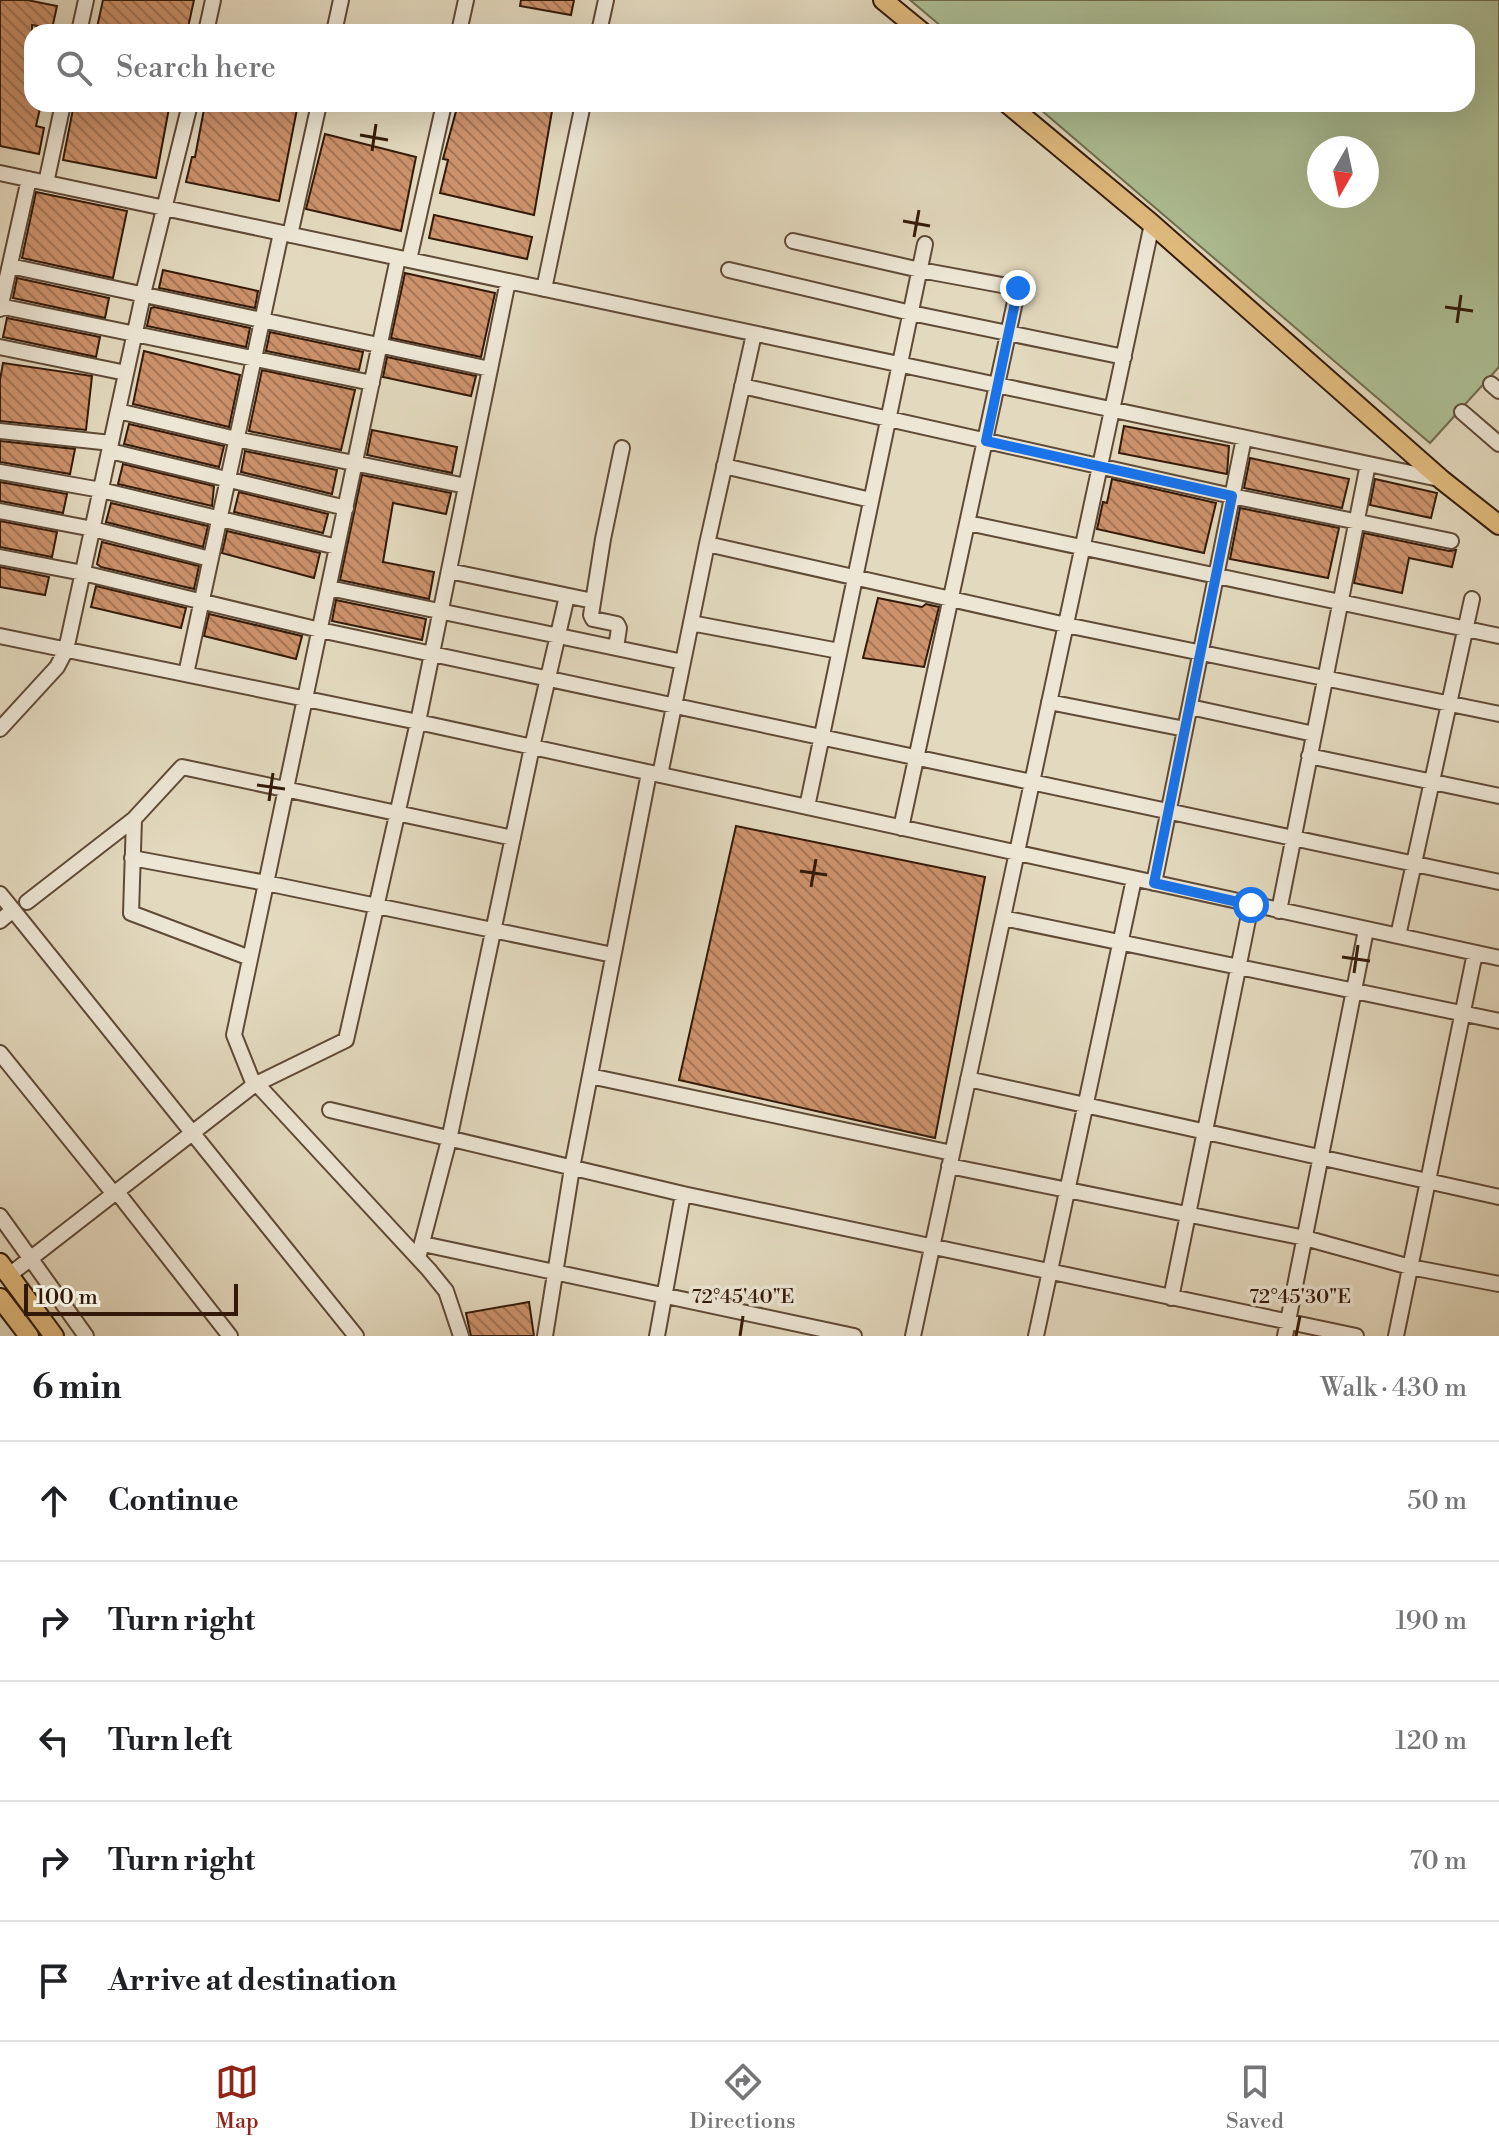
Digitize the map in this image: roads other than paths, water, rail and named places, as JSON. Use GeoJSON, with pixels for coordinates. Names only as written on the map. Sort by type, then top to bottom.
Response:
{"type":"FeatureCollection","features":[{"type":"Feature","properties":{"kind":"main road"},"geometry":{"type":"LineString","coordinates":[[883,0],[912,24]]}},
{"type":"Feature","properties":{"kind":"main road"},"geometry":{"type":"LineString","coordinates":[[1018,112],[1152,224],[1442,480],[1499,525]]}},
{"type":"Feature","properties":{"kind":"main road"},"geometry":{"type":"LineString","coordinates":[[4,1269],[54,1336]]}},
{"type":"Feature","properties":{"kind":"main road"},"geometry":{"type":"LineString","coordinates":[[0,1298],[29,1336]]}},
{"type":"Feature","properties":{"kind":"street"},"geometry":{"type":"LineString","coordinates":[[81,24],[86,0]]}},
{"type":"Feature","properties":{"kind":"street"},"geometry":{"type":"LineString","coordinates":[[208,24],[213,0]]}},
{"type":"Feature","properties":{"kind":"street"},"geometry":{"type":"LineString","coordinates":[[336,24],[341,0]]}},
{"type":"Feature","properties":{"kind":"street"},"geometry":{"type":"LineString","coordinates":[[461,24],[466,0]]}},
{"type":"Feature","properties":{"kind":"street"},"geometry":{"type":"LineString","coordinates":[[601,24],[606,0]]}},
{"type":"Feature","properties":{"kind":"street"},"geometry":{"type":"LineString","coordinates":[[46,183],[61,112]]}},
{"type":"Feature","properties":{"kind":"street"},"geometry":{"type":"LineString","coordinates":[[0,729],[57,667],[66,650],[143,294],[188,112]]}},
{"type":"Feature","properties":{"kind":"street"},"geometry":{"type":"LineString","coordinates":[[186,674],[262,318],[317,112]]}},
{"type":"Feature","properties":{"kind":"street"},"geometry":{"type":"LineString","coordinates":[[442,112],[380,344],[234,1035],[255,1084],[421,1251],[446,1291],[461,1336]]}},
{"type":"Feature","properties":{"kind":"street"},"geometry":{"type":"LineString","coordinates":[[544,289],[581,112]]}},
{"type":"Feature","properties":{"kind":"street"},"geometry":{"type":"LineString","coordinates":[[0,173],[1442,480]]}},
{"type":"Feature","properties":{"kind":"street"},"geometry":{"type":"LineString","coordinates":[[29,179],[0,307],[372,383]]}},
{"type":"Feature","properties":{"kind":"street"},"geometry":{"type":"LineString","coordinates":[[913,1336],[1152,224]]}},
{"type":"Feature","properties":{"kind":"street"},"geometry":{"type":"LineString","coordinates":[[793,241],[920,270],[1018,288],[901,828]]}},
{"type":"Feature","properties":{"kind":"street"},"geometry":{"type":"LineString","coordinates":[[807,807],[925,244]]}},
{"type":"Feature","properties":{"kind":"street"},"geometry":{"type":"LineString","coordinates":[[10,266],[490,369]]}},
{"type":"Feature","properties":{"kind":"street"},"geometry":{"type":"LineString","coordinates":[[729,270],[911,313],[1124,357]]}},
{"type":"Feature","properties":{"kind":"street"},"geometry":{"type":"LineString","coordinates":[[4,1269],[32,1259],[255,1084],[346,1040],[418,722],[508,281]]}},
{"type":"Feature","properties":{"kind":"street"},"geometry":{"type":"LineString","coordinates":[[545,1336],[572,1168],[613,955],[654,774],[674,704],[754,334]]}},
{"type":"Feature","properties":{"kind":"street"},"geometry":{"type":"LineString","coordinates":[[0,347],[126,373]]}},
{"type":"Feature","properties":{"kind":"street"},"geometry":{"type":"LineString","coordinates":[[742,386],[1232,496],[1451,541]]}},
{"type":"Feature","properties":{"kind":"street"},"geometry":{"type":"LineString","coordinates":[[118,411],[236,439],[466,486]]}},
{"type":"Feature","properties":{"kind":"street"},"geometry":{"type":"LineString","coordinates":[[1462,412],[1499,444]]}},
{"type":"Feature","properties":{"kind":"street"},"geometry":{"type":"LineString","coordinates":[[0,431],[110,447],[346,508]]}},
{"type":"Feature","properties":{"kind":"street"},"geometry":{"type":"LineString","coordinates":[[1154,883],[1244,438]]}},
{"type":"Feature","properties":{"kind":"street"},"geometry":{"type":"LineString","coordinates":[[616,648],[619,628],[617,624],[593,619],[593,601],[622,448]]}},
{"type":"Feature","properties":{"kind":"street"},"geometry":{"type":"LineString","coordinates":[[1279,911],[1368,464]]}},
{"type":"Feature","properties":{"kind":"street"},"geometry":{"type":"LineString","coordinates":[[724,466],[871,500]]}},
{"type":"Feature","properties":{"kind":"street"},"geometry":{"type":"LineString","coordinates":[[0,472],[101,490],[337,547]]}},
{"type":"Feature","properties":{"kind":"street"},"geometry":{"type":"LineString","coordinates":[[0,511],[93,529],[210,559]]}},
{"type":"Feature","properties":{"kind":"street"},"geometry":{"type":"LineString","coordinates":[[968,523],[1499,636]]}},
{"type":"Feature","properties":{"kind":"street"},"geometry":{"type":"LineString","coordinates":[[707,544],[1066,625],[1499,714]]}},
{"type":"Feature","properties":{"kind":"street"},"geometry":{"type":"LineString","coordinates":[[0,557],[83,573],[320,630],[1499,882]]}},
{"type":"Feature","properties":{"kind":"street"},"geometry":{"type":"LineString","coordinates":[[449,571],[593,601]]}},
{"type":"Feature","properties":{"kind":"street"},"geometry":{"type":"LineString","coordinates":[[329,588],[683,662]]}},
{"type":"Feature","properties":{"kind":"street"},"geometry":{"type":"LineString","coordinates":[[421,1251],[449,1140],[567,596]]}},
{"type":"Feature","properties":{"kind":"street"},"geometry":{"type":"LineString","coordinates":[[1398,936],[1472,599]]}},
{"type":"Feature","properties":{"kind":"street"},"geometry":{"type":"LineString","coordinates":[[691,623],[839,651]]}},
{"type":"Feature","properties":{"kind":"street"},"geometry":{"type":"LineString","coordinates":[[0,636],[418,722],[1499,958]]}},
{"type":"Feature","properties":{"kind":"street"},"geometry":{"type":"LineString","coordinates":[[1049,702],[1185,729]]}},
{"type":"Feature","properties":{"kind":"street"},"geometry":{"type":"LineString","coordinates":[[1190,707],[1314,734]]}},
{"type":"Feature","properties":{"kind":"street"},"geometry":{"type":"LineString","coordinates":[[1309,756],[1499,796]]}},
{"type":"Feature","properties":{"kind":"street"},"geometry":{"type":"LineString","coordinates":[[27,902],[134,819],[182,767],[513,838]]}},
{"type":"Feature","properties":{"kind":"street"},"geometry":{"type":"LineString","coordinates":[[134,819],[131,913],[250,958]]}},
{"type":"Feature","properties":{"kind":"street"},"geometry":{"type":"LineString","coordinates":[[132,858],[613,955]]}},
{"type":"Feature","properties":{"kind":"street"},"geometry":{"type":"LineString","coordinates":[[1036,1336],[1134,879]]}},
{"type":"Feature","properties":{"kind":"street"},"geometry":{"type":"LineString","coordinates":[[0,894],[194,1131],[356,1336]]}},
{"type":"Feature","properties":{"kind":"street"},"geometry":{"type":"LineString","coordinates":[[1171,1298],[1251,905]]}},
{"type":"Feature","properties":{"kind":"street"},"geometry":{"type":"LineString","coordinates":[[0,921],[13,910]]}},
{"type":"Feature","properties":{"kind":"street"},"geometry":{"type":"LineString","coordinates":[[1003,918],[1499,1021]]}},
{"type":"Feature","properties":{"kind":"street"},"geometry":{"type":"LineString","coordinates":[[1287,1329],[1366,930]]}},
{"type":"Feature","properties":{"kind":"street"},"geometry":{"type":"LineString","coordinates":[[1396,1336],[1475,953]]}},
{"type":"Feature","properties":{"kind":"street"},"geometry":{"type":"LineString","coordinates":[[0,1053],[230,1336]]}},
{"type":"Feature","properties":{"kind":"street"},"geometry":{"type":"LineString","coordinates":[[590,1076],[951,1160],[1067,1191],[1305,1238],[1410,1267],[1499,1284]]}},
{"type":"Feature","properties":{"kind":"street"},"geometry":{"type":"LineString","coordinates":[[968,1079],[1499,1197]]}},
{"type":"Feature","properties":{"kind":"street"},"geometry":{"type":"LineString","coordinates":[[330,1110],[683,1194],[1171,1298],[1287,1329],[1356,1336]]}},
{"type":"Feature","properties":{"kind":"street"},"geometry":{"type":"LineString","coordinates":[[657,1336],[683,1194]]}},
{"type":"Feature","properties":{"kind":"street"},"geometry":{"type":"LineString","coordinates":[[0,1216],[86,1336]]}},
{"type":"Feature","properties":{"kind":"street"},"geometry":{"type":"LineString","coordinates":[[421,1251],[554,1273],[854,1336]]}}]}
